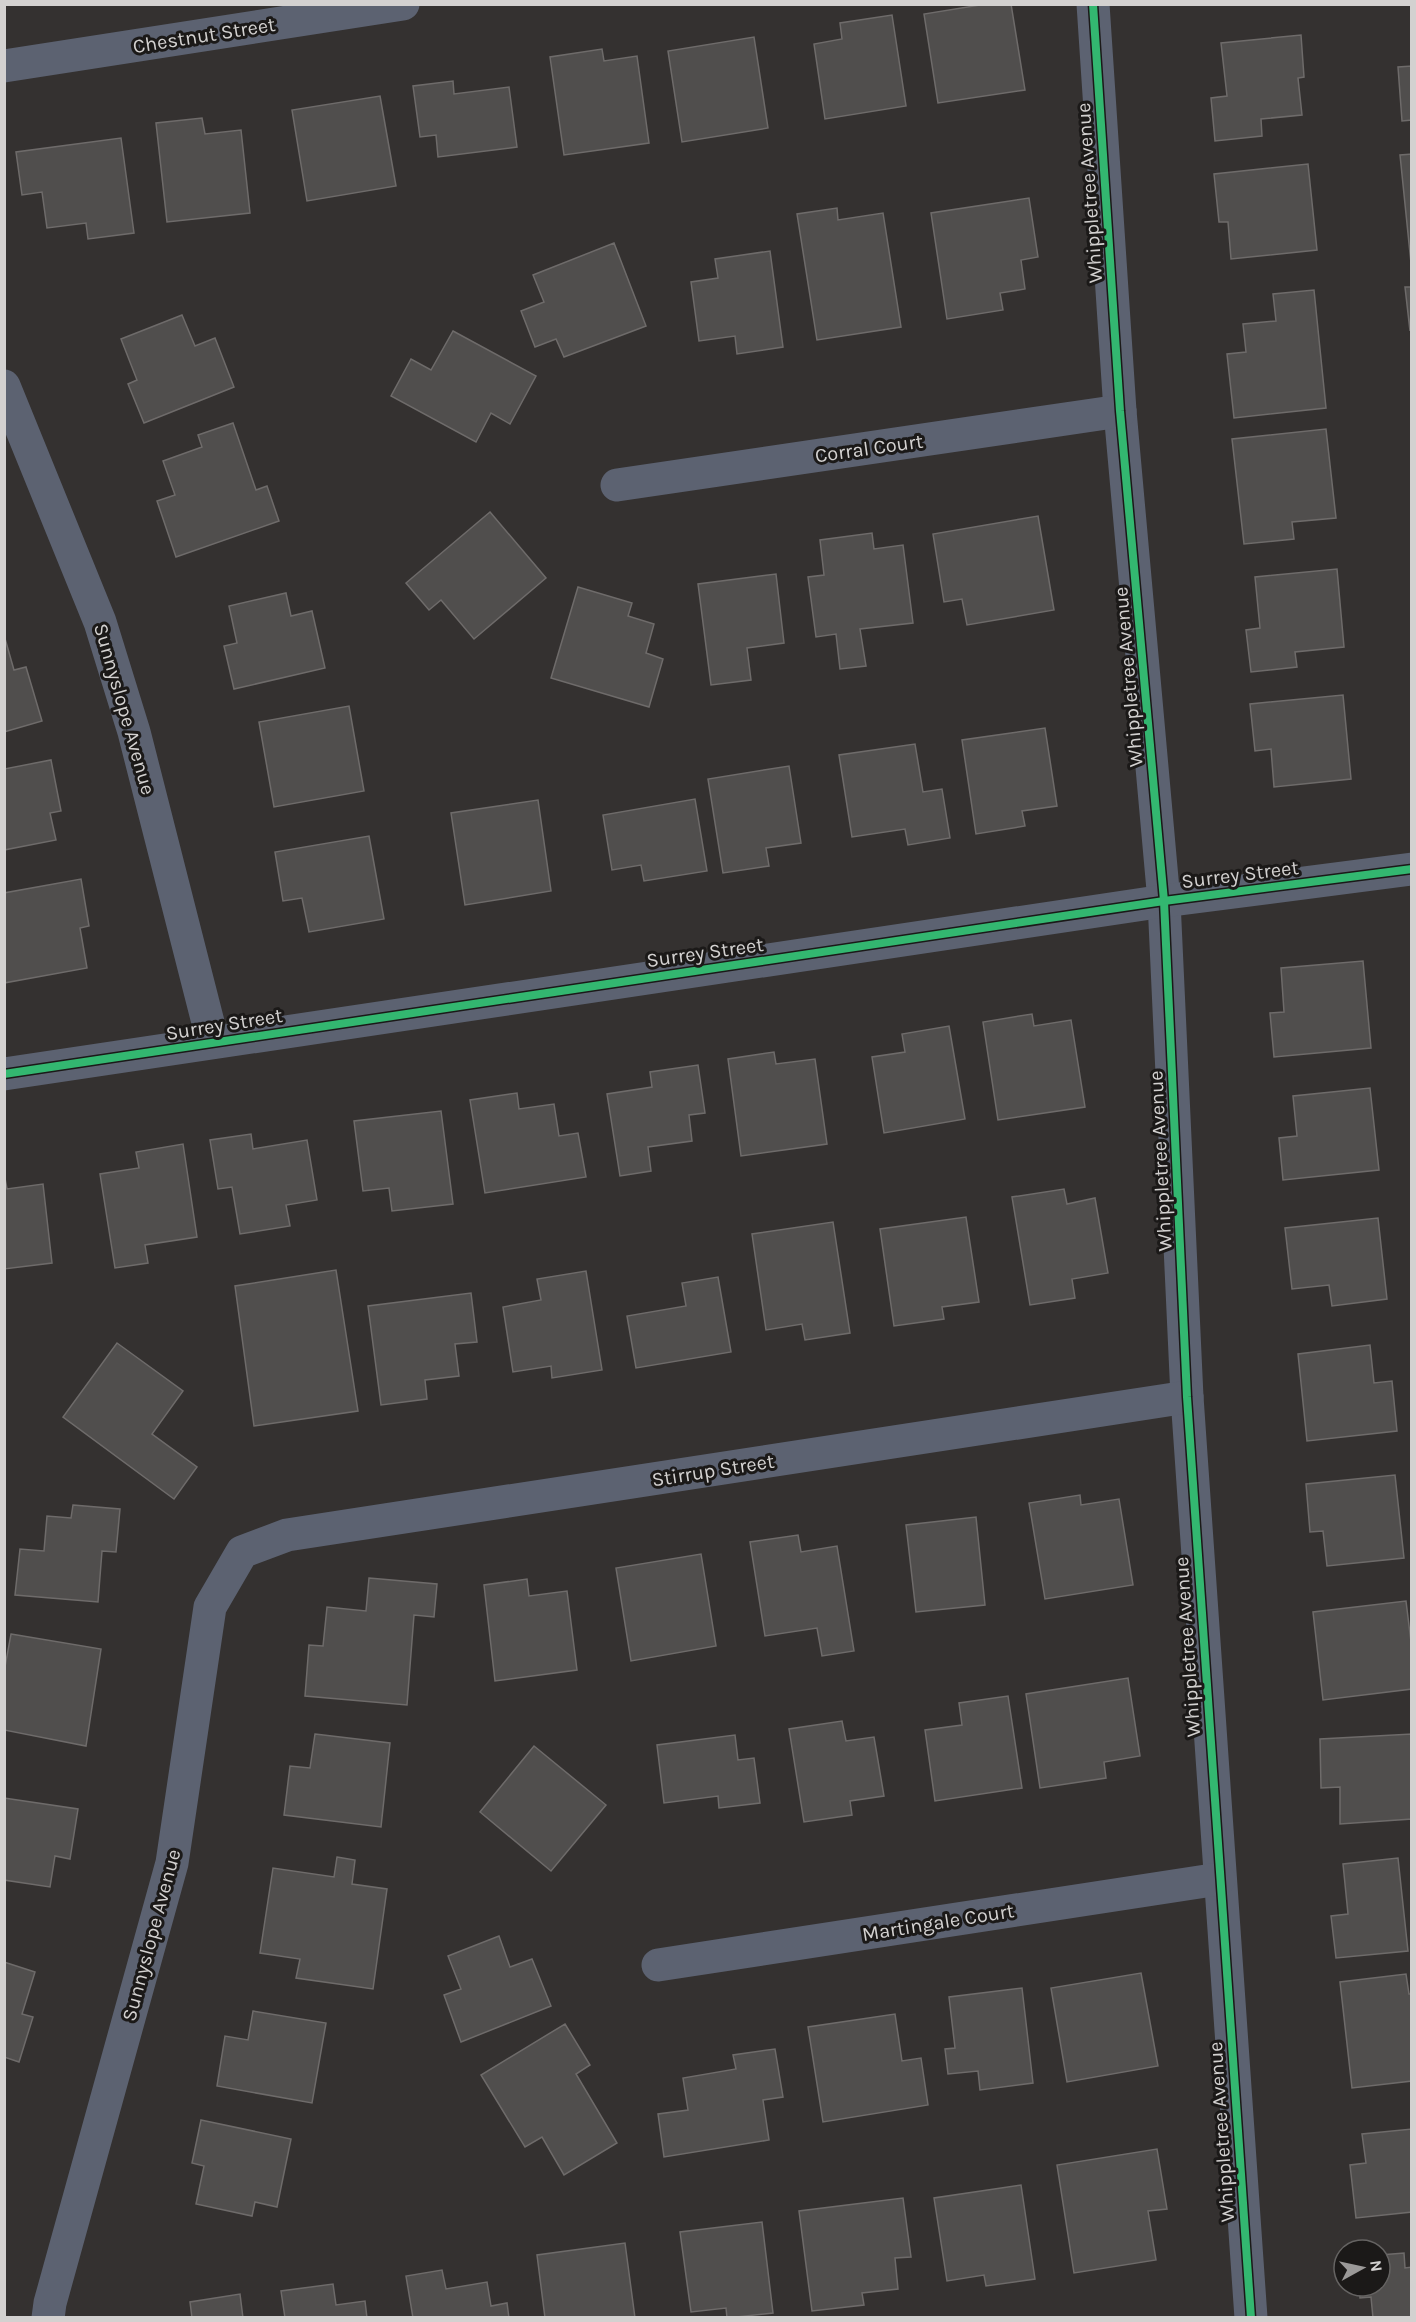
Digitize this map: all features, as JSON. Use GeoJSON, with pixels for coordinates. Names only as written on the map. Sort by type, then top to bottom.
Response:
{"type":"FeatureCollection","features":[{"type":"Feature","properties":{"kind":"street","name":"Chestnut Street"},"geometry":{"type":"LineString","coordinates":[[4,66],[403,4]]}},
{"type":"Feature","properties":{"kind":"street","name":"Whippletree Avenue"},"geometry":{"type":"LineString","coordinates":[[1093,4],[1120,411],[1164,901],[1187,1397],[1251,2318]]}},
{"type":"Feature","properties":{"kind":"street","name":"Sunnyslope Avenue"},"geometry":{"type":"LineString","coordinates":[[4,386],[100,622],[134,732],[213,1042]]}},
{"type":"Feature","properties":{"kind":"street","name":"Corral Court"},"geometry":{"type":"LineString","coordinates":[[617,485],[1120,411]]}},
{"type":"Feature","properties":{"kind":"street","name":"Surrey Street"},"geometry":{"type":"LineString","coordinates":[[4,1074],[1164,901],[1412,869]]}},
{"type":"Feature","properties":{"kind":"street","name":"Stirrup Street"},"geometry":{"type":"LineString","coordinates":[[242,1552],[287,1535],[1187,1397]]}},
{"type":"Feature","properties":{"kind":"street","name":"Sunnyslope Avenue"},"geometry":{"type":"LineString","coordinates":[[48,2318],[53,2292],[172,1863],[210,1607],[242,1552]]}},
{"type":"Feature","properties":{"kind":"street","name":"Martingale Court"},"geometry":{"type":"LineString","coordinates":[[658,1965],[1219,1879]]}},
{"type":"Feature","properties":{"kind":"building"},"geometry":{"type":"Polygon","coordinates":[[[986,4],[1011,4],[1025,90],[938,103],[924,14],[986,4]]]}},
{"type":"Feature","properties":{"kind":"building"},"geometry":{"type":"Polygon","coordinates":[[[892,15],[906,106],[825,119],[814,44],[842,39],[840,23],[892,15]]]}},
{"type":"Feature","properties":{"kind":"building"},"geometry":{"type":"Polygon","coordinates":[[[1301,35],[1304,77],[1298,78],[1302,115],[1261,119],[1262,136],[1215,141],[1211,98],[1227,96],[1221,43],[1301,35]]]}},
{"type":"Feature","properties":{"kind":"building"},"geometry":{"type":"Polygon","coordinates":[[[754,37],[768,128],[682,142],[668,51],[754,37]]]}},
{"type":"Feature","properties":{"kind":"building"},"geometry":{"type":"Polygon","coordinates":[[[602,49],[604,61],[637,56],[649,143],[564,155],[550,57],[602,49]]]}},
{"type":"Feature","properties":{"kind":"building"},"geometry":{"type":"Polygon","coordinates":[[[1412,66],[1412,120],[1402,121],[1398,67],[1412,66]]]}},
{"type":"Feature","properties":{"kind":"building"},"geometry":{"type":"Polygon","coordinates":[[[453,81],[454,94],[509,87],[517,147],[438,157],[436,135],[420,137],[413,86],[453,81]]]}},
{"type":"Feature","properties":{"kind":"building"},"geometry":{"type":"Polygon","coordinates":[[[380,96],[396,186],[307,201],[292,110],[380,96]]]}},
{"type":"Feature","properties":{"kind":"building"},"geometry":{"type":"Polygon","coordinates":[[[202,118],[205,134],[241,130],[250,213],[167,222],[156,123],[202,118]]]}},
{"type":"Feature","properties":{"kind":"building"},"geometry":{"type":"Polygon","coordinates":[[[121,138],[134,233],[88,239],[86,223],[47,228],[42,192],[22,195],[16,152],[121,138]]]}},
{"type":"Feature","properties":{"kind":"building"},"geometry":{"type":"Polygon","coordinates":[[[1412,154],[1412,263],[1411,263],[1400,155],[1412,154]]]}},
{"type":"Feature","properties":{"kind":"building"},"geometry":{"type":"Polygon","coordinates":[[[1308,164],[1317,250],[1231,259],[1228,222],[1219,222],[1214,174],[1308,164]]]}},
{"type":"Feature","properties":{"kind":"building"},"geometry":{"type":"Polygon","coordinates":[[[1029,198],[1038,257],[1021,260],[1025,289],[1000,293],[1003,310],[947,319],[931,213],[1029,198]]]}},
{"type":"Feature","properties":{"kind":"building"},"geometry":{"type":"Polygon","coordinates":[[[837,208],[838,220],[883,213],[901,327],[817,340],[797,214],[837,208]]]}},
{"type":"Feature","properties":{"kind":"building"},"geometry":{"type":"Polygon","coordinates":[[[614,243],[646,326],[564,357],[556,339],[535,347],[521,311],[544,302],[533,275],[614,243]]]}},
{"type":"Feature","properties":{"kind":"building"},"geometry":{"type":"Polygon","coordinates":[[[770,251],[783,347],[737,354],[735,336],[699,341],[691,282],[718,278],[715,259],[770,251]]]}},
{"type":"Feature","properties":{"kind":"building"},"geometry":{"type":"Polygon","coordinates":[[[1405,287],[1412,287],[1410,331],[1405,287]]]}},
{"type":"Feature","properties":{"kind":"building"},"geometry":{"type":"Polygon","coordinates":[[[1314,290],[1326,408],[1234,418],[1227,354],[1246,352],[1243,324],[1276,321],[1273,294],[1314,290]]]}},
{"type":"Feature","properties":{"kind":"building"},"geometry":{"type":"Polygon","coordinates":[[[182,315],[195,346],[215,338],[234,387],[144,423],[128,384],[137,380],[121,339],[182,315]]]}},
{"type":"Feature","properties":{"kind":"building"},"geometry":{"type":"Polygon","coordinates":[[[453,331],[536,376],[510,424],[491,413],[476,442],[391,396],[411,359],[431,370],[453,331]]]}},
{"type":"Feature","properties":{"kind":"building"},"geometry":{"type":"Polygon","coordinates":[[[233,423],[256,490],[267,486],[279,521],[176,557],[157,501],[175,495],[163,461],[202,447],[198,435],[233,423]]]}},
{"type":"Feature","properties":{"kind":"building"},"geometry":{"type":"Polygon","coordinates":[[[1326,429],[1336,518],[1292,522],[1294,539],[1244,544],[1232,439],[1326,429]]]}},
{"type":"Feature","properties":{"kind":"building"},"geometry":{"type":"Polygon","coordinates":[[[490,512],[546,578],[474,639],[441,600],[429,610],[406,583],[490,512]]]}},
{"type":"Feature","properties":{"kind":"building"},"geometry":{"type":"Polygon","coordinates":[[[1038,516],[1054,610],[967,625],[962,599],[944,602],[933,534],[1038,516]]]}},
{"type":"Feature","properties":{"kind":"building"},"geometry":{"type":"Polygon","coordinates":[[[872,533],[874,549],[903,545],[913,623],[860,629],[866,666],[840,669],[836,634],[816,637],[808,577],[824,575],[820,540],[872,533]]]}},
{"type":"Feature","properties":{"kind":"building"},"geometry":{"type":"Polygon","coordinates":[[[1337,569],[1344,647],[1295,652],[1297,667],[1251,672],[1246,630],[1260,628],[1255,577],[1337,569]]]}},
{"type":"Feature","properties":{"kind":"building"},"geometry":{"type":"Polygon","coordinates":[[[776,574],[784,643],[747,648],[751,680],[711,685],[698,584],[776,574]]]}},
{"type":"Feature","properties":{"kind":"building"},"geometry":{"type":"Polygon","coordinates":[[[578,587],[632,603],[628,616],[654,624],[646,653],[663,659],[649,707],[551,678],[578,587]]]}},
{"type":"Feature","properties":{"kind":"building"},"geometry":{"type":"Polygon","coordinates":[[[286,593],[291,616],[312,611],[325,668],[234,689],[224,646],[237,643],[229,606],[286,593]]]}},
{"type":"Feature","properties":{"kind":"building"},"geometry":{"type":"Polygon","coordinates":[[[4,635],[14,670],[26,667],[42,721],[4,732],[4,635]]]}},
{"type":"Feature","properties":{"kind":"building"},"geometry":{"type":"Polygon","coordinates":[[[1343,695],[1351,779],[1274,787],[1271,749],[1255,751],[1250,704],[1343,695]]]}},
{"type":"Feature","properties":{"kind":"building"},"geometry":{"type":"Polygon","coordinates":[[[349,706],[364,791],[274,807],[259,722],[349,706]]]}},
{"type":"Feature","properties":{"kind":"building"},"geometry":{"type":"Polygon","coordinates":[[[1045,728],[1057,806],[1022,811],[1025,826],[976,834],[962,740],[1045,728]]]}},
{"type":"Feature","properties":{"kind":"building"},"geometry":{"type":"Polygon","coordinates":[[[915,744],[923,792],[942,789],[950,838],[908,845],[905,829],[852,837],[839,755],[915,744]]]}},
{"type":"Feature","properties":{"kind":"building"},"geometry":{"type":"Polygon","coordinates":[[[51,760],[61,811],[50,813],[56,840],[4,850],[4,769],[51,760]]]}},
{"type":"Feature","properties":{"kind":"building"},"geometry":{"type":"Polygon","coordinates":[[[789,766],[801,843],[766,848],[769,866],[723,873],[708,779],[789,766]]]}},
{"type":"Feature","properties":{"kind":"building"},"geometry":{"type":"Polygon","coordinates":[[[695,799],[707,871],[644,881],[641,865],[612,870],[603,815],[695,799]]]}},
{"type":"Feature","properties":{"kind":"building"},"geometry":{"type":"Polygon","coordinates":[[[538,800],[551,891],[465,905],[451,813],[538,800]]]}},
{"type":"Feature","properties":{"kind":"building"},"geometry":{"type":"Polygon","coordinates":[[[369,836],[384,919],[309,932],[302,898],[283,901],[275,852],[369,836]]]}},
{"type":"Feature","properties":{"kind":"building"},"geometry":{"type":"Polygon","coordinates":[[[81,879],[89,926],[80,928],[87,968],[4,983],[4,893],[81,879]]]}},
{"type":"Feature","properties":{"kind":"building"},"geometry":{"type":"Polygon","coordinates":[[[1363,961],[1371,1048],[1274,1057],[1270,1013],[1284,1012],[1281,968],[1363,961]]]}},
{"type":"Feature","properties":{"kind":"building"},"geometry":{"type":"Polygon","coordinates":[[[1032,1014],[1034,1026],[1071,1020],[1085,1107],[998,1120],[983,1022],[1032,1014]]]}},
{"type":"Feature","properties":{"kind":"building"},"geometry":{"type":"Polygon","coordinates":[[[949,1026],[965,1119],[884,1133],[872,1057],[905,1052],[902,1034],[949,1026]]]}},
{"type":"Feature","properties":{"kind":"building"},"geometry":{"type":"Polygon","coordinates":[[[774,1052],[776,1064],[815,1059],[827,1144],[741,1156],[728,1059],[774,1052]]]}},
{"type":"Feature","properties":{"kind":"building"},"geometry":{"type":"Polygon","coordinates":[[[698,1065],[705,1113],[689,1115],[692,1141],[648,1147],[651,1171],[620,1176],[607,1094],[652,1087],[650,1072],[698,1065]]]}},
{"type":"Feature","properties":{"kind":"building"},"geometry":{"type":"Polygon","coordinates":[[[1370,1088],[1379,1170],[1283,1180],[1279,1138],[1297,1136],[1293,1096],[1370,1088]]]}},
{"type":"Feature","properties":{"kind":"building"},"geometry":{"type":"Polygon","coordinates":[[[517,1093],[519,1109],[554,1104],[559,1136],[578,1133],[586,1177],[485,1193],[470,1100],[517,1093]]]}},
{"type":"Feature","properties":{"kind":"building"},"geometry":{"type":"Polygon","coordinates":[[[441,1111],[453,1204],[392,1211],[389,1188],[363,1191],[354,1121],[441,1111]]]}},
{"type":"Feature","properties":{"kind":"building"},"geometry":{"type":"Polygon","coordinates":[[[251,1134],[253,1149],[307,1140],[317,1200],[286,1205],[290,1226],[240,1234],[232,1187],[218,1189],[210,1140],[251,1134]]]}},
{"type":"Feature","properties":{"kind":"building"},"geometry":{"type":"Polygon","coordinates":[[[183,1144],[197,1237],[145,1245],[148,1263],[115,1268],[100,1174],[139,1168],[136,1152],[183,1144]]]}},
{"type":"Feature","properties":{"kind":"building"},"geometry":{"type":"Polygon","coordinates":[[[4,1173],[7,1189],[43,1184],[52,1263],[4,1269],[4,1173]]]}},
{"type":"Feature","properties":{"kind":"building"},"geometry":{"type":"Polygon","coordinates":[[[1064,1189],[1067,1204],[1095,1198],[1108,1273],[1072,1279],[1075,1298],[1030,1305],[1012,1197],[1064,1189]]]}},
{"type":"Feature","properties":{"kind":"building"},"geometry":{"type":"Polygon","coordinates":[[[966,1217],[979,1302],[942,1307],[944,1319],[894,1326],[880,1229],[966,1217]]]}},
{"type":"Feature","properties":{"kind":"building"},"geometry":{"type":"Polygon","coordinates":[[[1378,1218],[1387,1299],[1332,1306],[1329,1285],[1292,1289],[1285,1228],[1378,1218]]]}},
{"type":"Feature","properties":{"kind":"building"},"geometry":{"type":"Polygon","coordinates":[[[833,1222],[850,1333],[805,1340],[802,1324],[766,1330],[752,1234],[833,1222]]]}},
{"type":"Feature","properties":{"kind":"building"},"geometry":{"type":"Polygon","coordinates":[[[336,1270],[358,1411],[254,1426],[235,1286],[336,1270]]]}},
{"type":"Feature","properties":{"kind":"building"},"geometry":{"type":"Polygon","coordinates":[[[586,1271],[602,1370],[552,1378],[551,1366],[513,1372],[503,1307],[541,1300],[537,1279],[586,1271]]]}},
{"type":"Feature","properties":{"kind":"building"},"geometry":{"type":"Polygon","coordinates":[[[718,1277],[731,1352],[636,1368],[627,1316],[686,1306],[682,1283],[718,1277]]]}},
{"type":"Feature","properties":{"kind":"building"},"geometry":{"type":"Polygon","coordinates":[[[471,1293],[477,1342],[455,1344],[459,1376],[425,1380],[427,1399],[381,1405],[368,1306],[471,1293]]]}},
{"type":"Feature","properties":{"kind":"building"},"geometry":{"type":"Polygon","coordinates":[[[117,1343],[183,1391],[152,1434],[197,1467],[174,1499],[63,1417],[117,1343]]]}},
{"type":"Feature","properties":{"kind":"building"},"geometry":{"type":"Polygon","coordinates":[[[1370,1345],[1374,1383],[1392,1381],[1397,1431],[1307,1441],[1298,1354],[1370,1345]]]}},
{"type":"Feature","properties":{"kind":"building"},"geometry":{"type":"Polygon","coordinates":[[[1395,1475],[1404,1558],[1327,1566],[1323,1531],[1310,1532],[1306,1484],[1395,1475]]]}},
{"type":"Feature","properties":{"kind":"building"},"geometry":{"type":"Polygon","coordinates":[[[1080,1495],[1081,1505],[1119,1499],[1133,1585],[1045,1599],[1029,1503],[1080,1495]]]}},
{"type":"Feature","properties":{"kind":"building"},"geometry":{"type":"Polygon","coordinates":[[[73,1505],[120,1509],[116,1552],[102,1551],[98,1602],[15,1595],[20,1549],[44,1551],[47,1516],[71,1518],[73,1505]]]}},
{"type":"Feature","properties":{"kind":"building"},"geometry":{"type":"Polygon","coordinates":[[[976,1517],[985,1605],[916,1612],[906,1525],[976,1517]]]}},
{"type":"Feature","properties":{"kind":"building"},"geometry":{"type":"Polygon","coordinates":[[[798,1535],[801,1552],[837,1546],[854,1651],[822,1656],[817,1628],[765,1636],[750,1542],[798,1535]]]}},
{"type":"Feature","properties":{"kind":"building"},"geometry":{"type":"Polygon","coordinates":[[[701,1554],[716,1646],[631,1661],[616,1568],[701,1554]]]}},
{"type":"Feature","properties":{"kind":"building"},"geometry":{"type":"Polygon","coordinates":[[[369,1578],[437,1584],[434,1617],[414,1615],[407,1705],[305,1696],[309,1645],[323,1646],[327,1607],[366,1611],[369,1578]]]}},
{"type":"Feature","properties":{"kind":"building"},"geometry":{"type":"Polygon","coordinates":[[[527,1579],[529,1596],[567,1591],[577,1670],[495,1681],[484,1585],[527,1579]]]}},
{"type":"Feature","properties":{"kind":"building"},"geometry":{"type":"Polygon","coordinates":[[[1406,1601],[1412,1650],[1412,1689],[1323,1700],[1313,1612],[1406,1601]]]}},
{"type":"Feature","properties":{"kind":"building"},"geometry":{"type":"Polygon","coordinates":[[[11,1634],[101,1649],[86,1746],[4,1730],[4,1672],[11,1634]]]}},
{"type":"Feature","properties":{"kind":"building"},"geometry":{"type":"Polygon","coordinates":[[[1128,1678],[1140,1756],[1104,1762],[1106,1778],[1040,1788],[1026,1694],[1128,1678]]]}},
{"type":"Feature","properties":{"kind":"building"},"geometry":{"type":"Polygon","coordinates":[[[1008,1696],[1022,1788],[935,1801],[925,1730],[962,1725],[959,1703],[1008,1696]]]}},
{"type":"Feature","properties":{"kind":"building"},"geometry":{"type":"Polygon","coordinates":[[[842,1721],[846,1741],[874,1737],[884,1796],[850,1801],[852,1815],[804,1822],[789,1729],[842,1721]]]}},
{"type":"Feature","properties":{"kind":"building"},"geometry":{"type":"Polygon","coordinates":[[[315,1734],[390,1743],[381,1827],[284,1815],[290,1766],[310,1768],[315,1734]]]}},
{"type":"Feature","properties":{"kind":"building"},"geometry":{"type":"Polygon","coordinates":[[[1412,1734],[1412,1819],[1340,1824],[1340,1787],[1321,1788],[1320,1739],[1412,1734]]]}},
{"type":"Feature","properties":{"kind":"building"},"geometry":{"type":"Polygon","coordinates":[[[735,1735],[738,1760],[754,1758],[760,1803],[719,1808],[718,1796],[664,1803],[657,1745],[735,1735]]]}},
{"type":"Feature","properties":{"kind":"building"},"geometry":{"type":"Polygon","coordinates":[[[534,1746],[606,1805],[551,1871],[480,1812],[534,1746]]]}},
{"type":"Feature","properties":{"kind":"building"},"geometry":{"type":"Polygon","coordinates":[[[4,1798],[78,1809],[70,1859],[55,1856],[50,1887],[4,1880],[4,1798]]]}},
{"type":"Feature","properties":{"kind":"building"},"geometry":{"type":"Polygon","coordinates":[[[337,1857],[355,1860],[352,1884],[387,1889],[373,1989],[296,1978],[300,1959],[260,1953],[273,1868],[334,1877],[337,1857]]]}},
{"type":"Feature","properties":{"kind":"building"},"geometry":{"type":"Polygon","coordinates":[[[1398,1858],[1408,1951],[1336,1958],[1331,1916],[1348,1914],[1343,1864],[1398,1858]]]}},
{"type":"Feature","properties":{"kind":"building"},"geometry":{"type":"Polygon","coordinates":[[[499,1936],[510,1967],[532,1959],[551,2006],[461,2042],[444,1995],[461,1989],[448,1956],[499,1936]]]}},
{"type":"Feature","properties":{"kind":"building"},"geometry":{"type":"Polygon","coordinates":[[[4,1962],[35,1972],[22,2014],[33,2017],[19,2062],[4,2057],[4,1962]]]}},
{"type":"Feature","properties":{"kind":"building"},"geometry":{"type":"Polygon","coordinates":[[[1141,1973],[1158,2066],[1067,2082],[1051,1988],[1141,1973]]]}},
{"type":"Feature","properties":{"kind":"building"},"geometry":{"type":"Polygon","coordinates":[[[1406,1974],[1409,1994],[1412,1994],[1412,2081],[1352,2088],[1340,1982],[1406,1974]]]}},
{"type":"Feature","properties":{"kind":"building"},"geometry":{"type":"Polygon","coordinates":[[[1022,1988],[1033,2083],[980,2090],[978,2071],[948,2074],[945,2049],[955,2048],[949,1997],[1022,1988]]]}},
{"type":"Feature","properties":{"kind":"building"},"geometry":{"type":"Polygon","coordinates":[[[253,2011],[326,2023],[312,2103],[217,2086],[225,2036],[248,2040],[253,2011]]]}},
{"type":"Feature","properties":{"kind":"building"},"geometry":{"type":"Polygon","coordinates":[[[895,2014],[902,2061],[921,2058],[928,2105],[823,2122],[808,2027],[895,2014]]]}},
{"type":"Feature","properties":{"kind":"building"},"geometry":{"type":"Polygon","coordinates":[[[565,2024],[590,2065],[576,2074],[617,2143],[564,2175],[542,2137],[525,2147],[481,2075],[565,2024]]]}},
{"type":"Feature","properties":{"kind":"building"},"geometry":{"type":"Polygon","coordinates":[[[775,2049],[783,2097],[763,2100],[769,2140],[664,2157],[658,2114],[688,2110],[683,2078],[736,2069],[733,2055],[775,2049]]]}},
{"type":"Feature","properties":{"kind":"building"},"geometry":{"type":"Polygon","coordinates":[[[201,2120],[291,2139],[277,2207],[255,2202],[252,2216],[196,2204],[204,2166],[192,2163],[201,2120]]]}},
{"type":"Feature","properties":{"kind":"building"},"geometry":{"type":"Polygon","coordinates":[[[1412,2129],[1412,2212],[1356,2218],[1350,2165],[1366,2163],[1362,2134],[1412,2129]]]}},
{"type":"Feature","properties":{"kind":"building"},"geometry":{"type":"Polygon","coordinates":[[[1157,2149],[1167,2209],[1148,2211],[1156,2260],[1074,2273],[1057,2165],[1157,2149]]]}},
{"type":"Feature","properties":{"kind":"building"},"geometry":{"type":"Polygon","coordinates":[[[1021,2185],[1035,2279],[986,2286],[984,2275],[947,2281],[934,2198],[1021,2185]]]}},
{"type":"Feature","properties":{"kind":"building"},"geometry":{"type":"Polygon","coordinates":[[[903,2198],[911,2257],[895,2258],[898,2289],[862,2293],[864,2305],[812,2311],[799,2211],[903,2198]]]}},
{"type":"Feature","properties":{"kind":"building"},"geometry":{"type":"Polygon","coordinates":[[[762,2222],[773,2313],[727,2318],[726,2308],[691,2312],[680,2232],[762,2222]]]}},
{"type":"Feature","properties":{"kind":"building"},"geometry":{"type":"Polygon","coordinates":[[[625,2243],[635,2318],[545,2318],[537,2255],[625,2243]]]}},
{"type":"Feature","properties":{"kind":"building"},"geometry":{"type":"Polygon","coordinates":[[[1404,2253],[1405,2268],[1412,2267],[1412,2318],[1373,2318],[1371,2298],[1392,2298],[1392,2254],[1404,2253]]]}},
{"type":"Feature","properties":{"kind":"building"},"geometry":{"type":"Polygon","coordinates":[[[442,2270],[446,2289],[487,2282],[491,2306],[507,2303],[509,2318],[413,2318],[406,2276],[442,2270]]]}},
{"type":"Feature","properties":{"kind":"building"},"geometry":{"type":"Polygon","coordinates":[[[333,2284],[336,2305],[365,2301],[367,2318],[285,2318],[281,2291],[333,2284]]]}},
{"type":"Feature","properties":{"kind":"building"},"geometry":{"type":"Polygon","coordinates":[[[240,2294],[243,2318],[192,2318],[190,2302],[240,2294]]]}},
{"type":"Feature","properties":{"kind":"cycle path"},"geometry":{"type":"LineString","coordinates":[[1093,4],[1120,411],[1164,901],[1187,1397],[1251,2318]]}},
{"type":"Feature","properties":{"kind":"cycle path"},"geometry":{"type":"LineString","coordinates":[[4,1074],[1164,901],[1412,869]]}}]}
